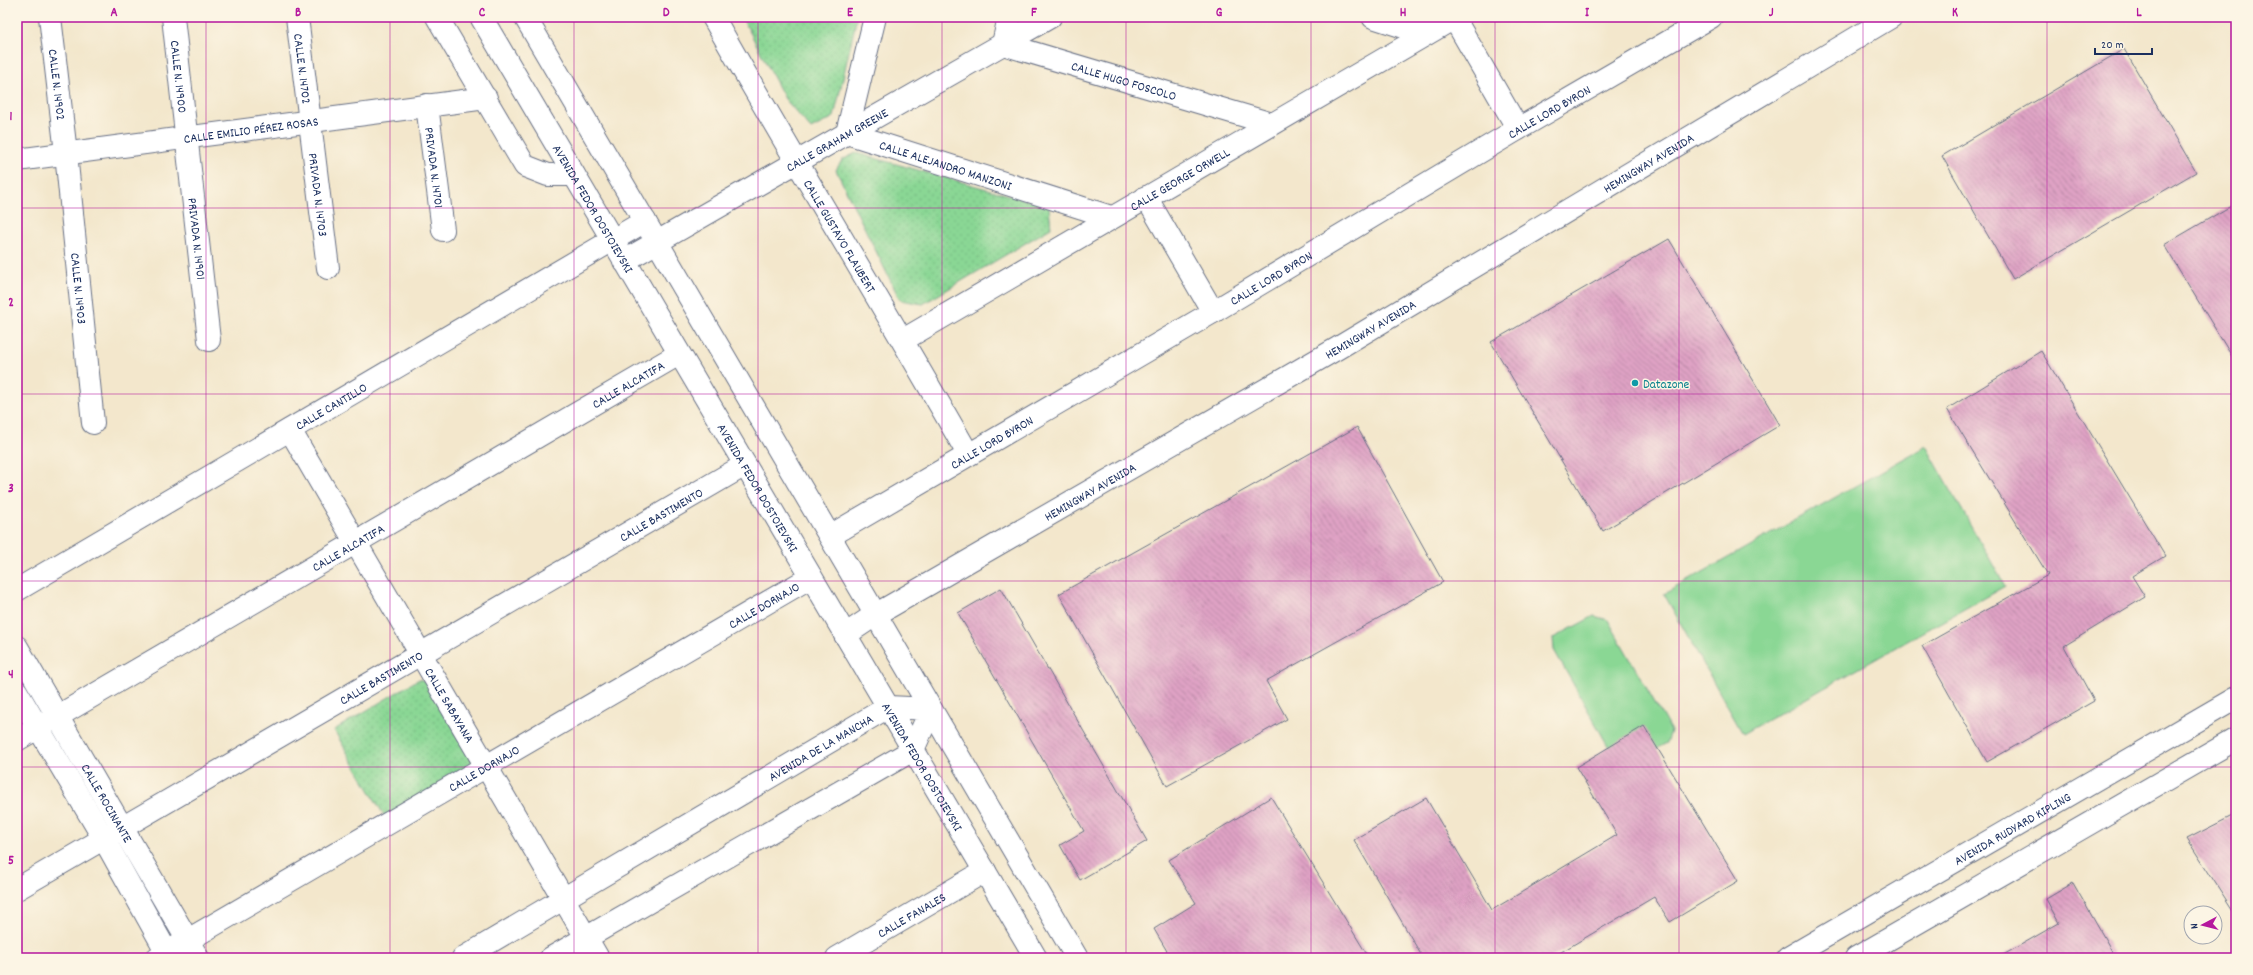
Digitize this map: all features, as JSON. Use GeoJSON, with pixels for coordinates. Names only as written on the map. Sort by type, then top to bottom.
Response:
{"type":"FeatureCollection","features":[{"type":"Feature","properties":{"kind":"street","name":"CALLE N. 14902"},"geometry":{"type":"LineString","coordinates":[[50,17],[66,153]]}},
{"type":"Feature","properties":{"kind":"street","name":"CALLE N. 14900"},"geometry":{"type":"LineString","coordinates":[[173,17],[187,137]]}},
{"type":"Feature","properties":{"kind":"street","name":"CALLE N. 14702"},"geometry":{"type":"LineString","coordinates":[[297,17],[310,121]]}},
{"type":"Feature","properties":{"kind":"street"},"geometry":{"type":"LineString","coordinates":[[437,17],[525,166],[548,174],[574,175]]}},
{"type":"Feature","properties":{"kind":"street","name":"AVENIDA FEDOR DOSTOIEVSKI"},"geometry":{"type":"LineString","coordinates":[[481,17],[1036,958]]}},
{"type":"Feature","properties":{"kind":"street"},"geometry":{"type":"LineString","coordinates":[[525,17],[1077,958]]}},
{"type":"Feature","properties":{"kind":"street","name":"CALLE GUSTAVO FLAUBERT"},"geometry":{"type":"LineString","coordinates":[[713,17],[795,162],[903,340],[968,454]]}},
{"type":"Feature","properties":{"kind":"street"},"geometry":{"type":"LineString","coordinates":[[847,133],[875,17]]}},
{"type":"Feature","properties":{"kind":"street"},"geometry":{"type":"LineString","coordinates":[[1003,44],[1009,17]]}},
{"type":"Feature","properties":{"kind":"street","name":"CALLE GRAHAM GREENE"},"geometry":{"type":"LineString","coordinates":[[624,261],[1050,17]]}},
{"type":"Feature","properties":{"kind":"street"},"geometry":{"type":"LineString","coordinates":[[1373,17],[1426,34]]}},
{"type":"Feature","properties":{"kind":"street","name":"CALLE LORD BYRON"},"geometry":{"type":"LineString","coordinates":[[830,536],[1212,312],[1518,128],[1711,17]]}},
{"type":"Feature","properties":{"kind":"street","name":"HEMINGWAY AVENIDA"},"geometry":{"type":"LineString","coordinates":[[845,635],[876,615],[1331,352],[1891,17]]}},
{"type":"Feature","properties":{"kind":"street"},"geometry":{"type":"LineString","coordinates":[[1455,18],[1518,128]]}},
{"type":"Feature","properties":{"kind":"street","name":"CALLE GEORGE ORWELL"},"geometry":{"type":"LineString","coordinates":[[903,340],[1111,217],[1455,18]]}},
{"type":"Feature","properties":{"kind":"street","name":"CALLE HUGO FOSCOLO"},"geometry":{"type":"LineString","coordinates":[[1003,44],[1272,124]]}},
{"type":"Feature","properties":{"kind":"street","name":"CALLE EMILIO PÉREZ ROSAS"},"geometry":{"type":"LineString","coordinates":[[17,160],[486,98]]}},
{"type":"Feature","properties":{"kind":"street","name":"PRIVADA N. 14701"},"geometry":{"type":"LineString","coordinates":[[427,105],[443,230]]}},
{"type":"Feature","properties":{"kind":"street","name":"PRIVADA N. 14703"},"geometry":{"type":"LineString","coordinates":[[310,121],[328,268]]}},
{"type":"Feature","properties":{"kind":"street","name":"CALLE ALEJANDRO MANZONI"},"geometry":{"type":"LineString","coordinates":[[847,133],[1111,217]]}},
{"type":"Feature","properties":{"kind":"street","name":"PRIVADA N. 14901"},"geometry":{"type":"LineString","coordinates":[[187,137],[209,340]]}},
{"type":"Feature","properties":{"kind":"street","name":"CALLE N. 14903"},"geometry":{"type":"LineString","coordinates":[[66,153],[93,423]]}},
{"type":"Feature","properties":{"kind":"street"},"geometry":{"type":"LineString","coordinates":[[1146,197],[1212,312]]}},
{"type":"Feature","properties":{"kind":"street","name":"CALLE CANTILLO"},"geometry":{"type":"LineString","coordinates":[[17,590],[612,241],[645,220]]}},
{"type":"Feature","properties":{"kind":"street","name":"CALLE ALCATIFA"},"geometry":{"type":"LineString","coordinates":[[17,740],[679,354]]}},
{"type":"Feature","properties":{"kind":"street","name":"CALLE SABAYANA"},"geometry":{"type":"LineString","coordinates":[[290,430],[598,958]]}},
{"type":"Feature","properties":{"kind":"street","name":"CALLE BASTIMENTO"},"geometry":{"type":"LineString","coordinates":[[17,889],[745,465]]}},
{"type":"Feature","properties":{"kind":"street","name":"CALLE DORNAJO"},"geometry":{"type":"LineString","coordinates":[[164,956],[193,949],[486,766],[811,577]]}},
{"type":"Feature","properties":{"kind":"street","name":"CALLE ROCINANTE"},"geometry":{"type":"LineString","coordinates":[[17,647],[193,949]]}},
{"type":"Feature","properties":{"kind":"street","name":"CALLE ROCINANTE"},"geometry":{"type":"LineString","coordinates":[[17,692],[104,838],[164,956]]}},
{"type":"Feature","properties":{"kind":"street","name":"AVENIDA RUDYARD KIPLING"},"geometry":{"type":"LineString","coordinates":[[1788,958],[2236,698]]}},
{"type":"Feature","properties":{"kind":"street","name":"AVENIDA DE LA MANCHA"},"geometry":{"type":"LineString","coordinates":[[463,958],[888,707],[931,709]]}},
{"type":"Feature","properties":{"kind":"street"},"geometry":{"type":"LineString","coordinates":[[552,958],[913,750],[931,709]]}},
{"type":"Feature","properties":{"kind":"street"},"geometry":{"type":"LineString","coordinates":[[1856,958],[2236,739]]}},
{"type":"Feature","properties":{"kind":"street","name":"CALLE FANALES"},"geometry":{"type":"LineString","coordinates":[[837,958],[985,871]]}},
{"type":"Feature","properties":{"kind":"green space"},"geometry":{"type":"Polygon","coordinates":[[[742,17],[857,17],[834,117],[811,129],[785,99],[742,17]]]}},
{"type":"Feature","properties":{"kind":"green space"},"geometry":{"type":"Polygon","coordinates":[[[856,153],[1049,206],[1051,228],[923,304],[900,300],[836,170],[842,160],[856,153]]]}},
{"type":"Feature","properties":{"kind":"green space"},"geometry":{"type":"Polygon","coordinates":[[[1926,446],[2005,586],[1743,734],[1664,594],[1926,446]]]}},
{"type":"Feature","properties":{"kind":"green space"},"geometry":{"type":"Polygon","coordinates":[[[1594,616],[1608,620],[1671,731],[1667,743],[1628,763],[1616,760],[1554,650],[1553,638],[1594,616]]]}},
{"type":"Feature","properties":{"kind":"green space"},"geometry":{"type":"Polygon","coordinates":[[[419,679],[428,682],[472,760],[472,768],[385,817],[334,730],[419,679]]]}},
{"type":"Feature","properties":{"kind":"building"},"geometry":{"type":"Polygon","coordinates":[[[2124,49],[2196,172],[2013,279],[1942,156],[2124,49]]]}},
{"type":"Feature","properties":{"kind":"building"},"geometry":{"type":"Polygon","coordinates":[[[2236,203],[2236,363],[2164,245],[2236,203]]]}},
{"type":"Feature","properties":{"kind":"building","name":"Datazone"},"geometry":{"type":"Polygon","coordinates":[[[1669,239],[1780,425],[1603,531],[1491,342],[1669,239]]]}},
{"type":"Feature","properties":{"kind":"building"},"geometry":{"type":"Polygon","coordinates":[[[2041,351],[2165,556],[2132,576],[2145,597],[2064,646],[2094,701],[1987,762],[1922,646],[2048,575],[1947,409],[2041,351]]]}},
{"type":"Feature","properties":{"kind":"building"},"geometry":{"type":"Polygon","coordinates":[[[1357,427],[1443,582],[1266,681],[1287,719],[1167,786],[1059,594],[1357,427]]]}},
{"type":"Feature","properties":{"kind":"building"},"geometry":{"type":"Polygon","coordinates":[[[1001,588],[1147,841],[1080,880],[1060,845],[1084,831],[958,613],[1001,588]]]}},
{"type":"Feature","properties":{"kind":"building"},"geometry":{"type":"Polygon","coordinates":[[[1644,726],[1738,881],[1670,922],[1654,897],[1551,958],[1423,958],[1354,840],[1426,798],[1492,910],[1617,835],[1576,767],[1644,726]]]}},
{"type":"Feature","properties":{"kind":"building"},"geometry":{"type":"Polygon","coordinates":[[[1271,797],[1369,958],[1171,958],[1154,929],[1196,903],[1169,860],[1271,797]]]}},
{"type":"Feature","properties":{"kind":"building"},"geometry":{"type":"Polygon","coordinates":[[[2236,814],[2236,915],[2187,839],[2236,814]]]}},
{"type":"Feature","properties":{"kind":"building"},"geometry":{"type":"Polygon","coordinates":[[[2073,883],[2113,953],[2104,958],[1998,958],[2059,923],[2046,899],[2073,883]]]}},
{"type":"Feature","properties":{"kind":"place","name":"Datazone"},"geometry":{"type":"Point","coordinates":[1635,383]}}]}
